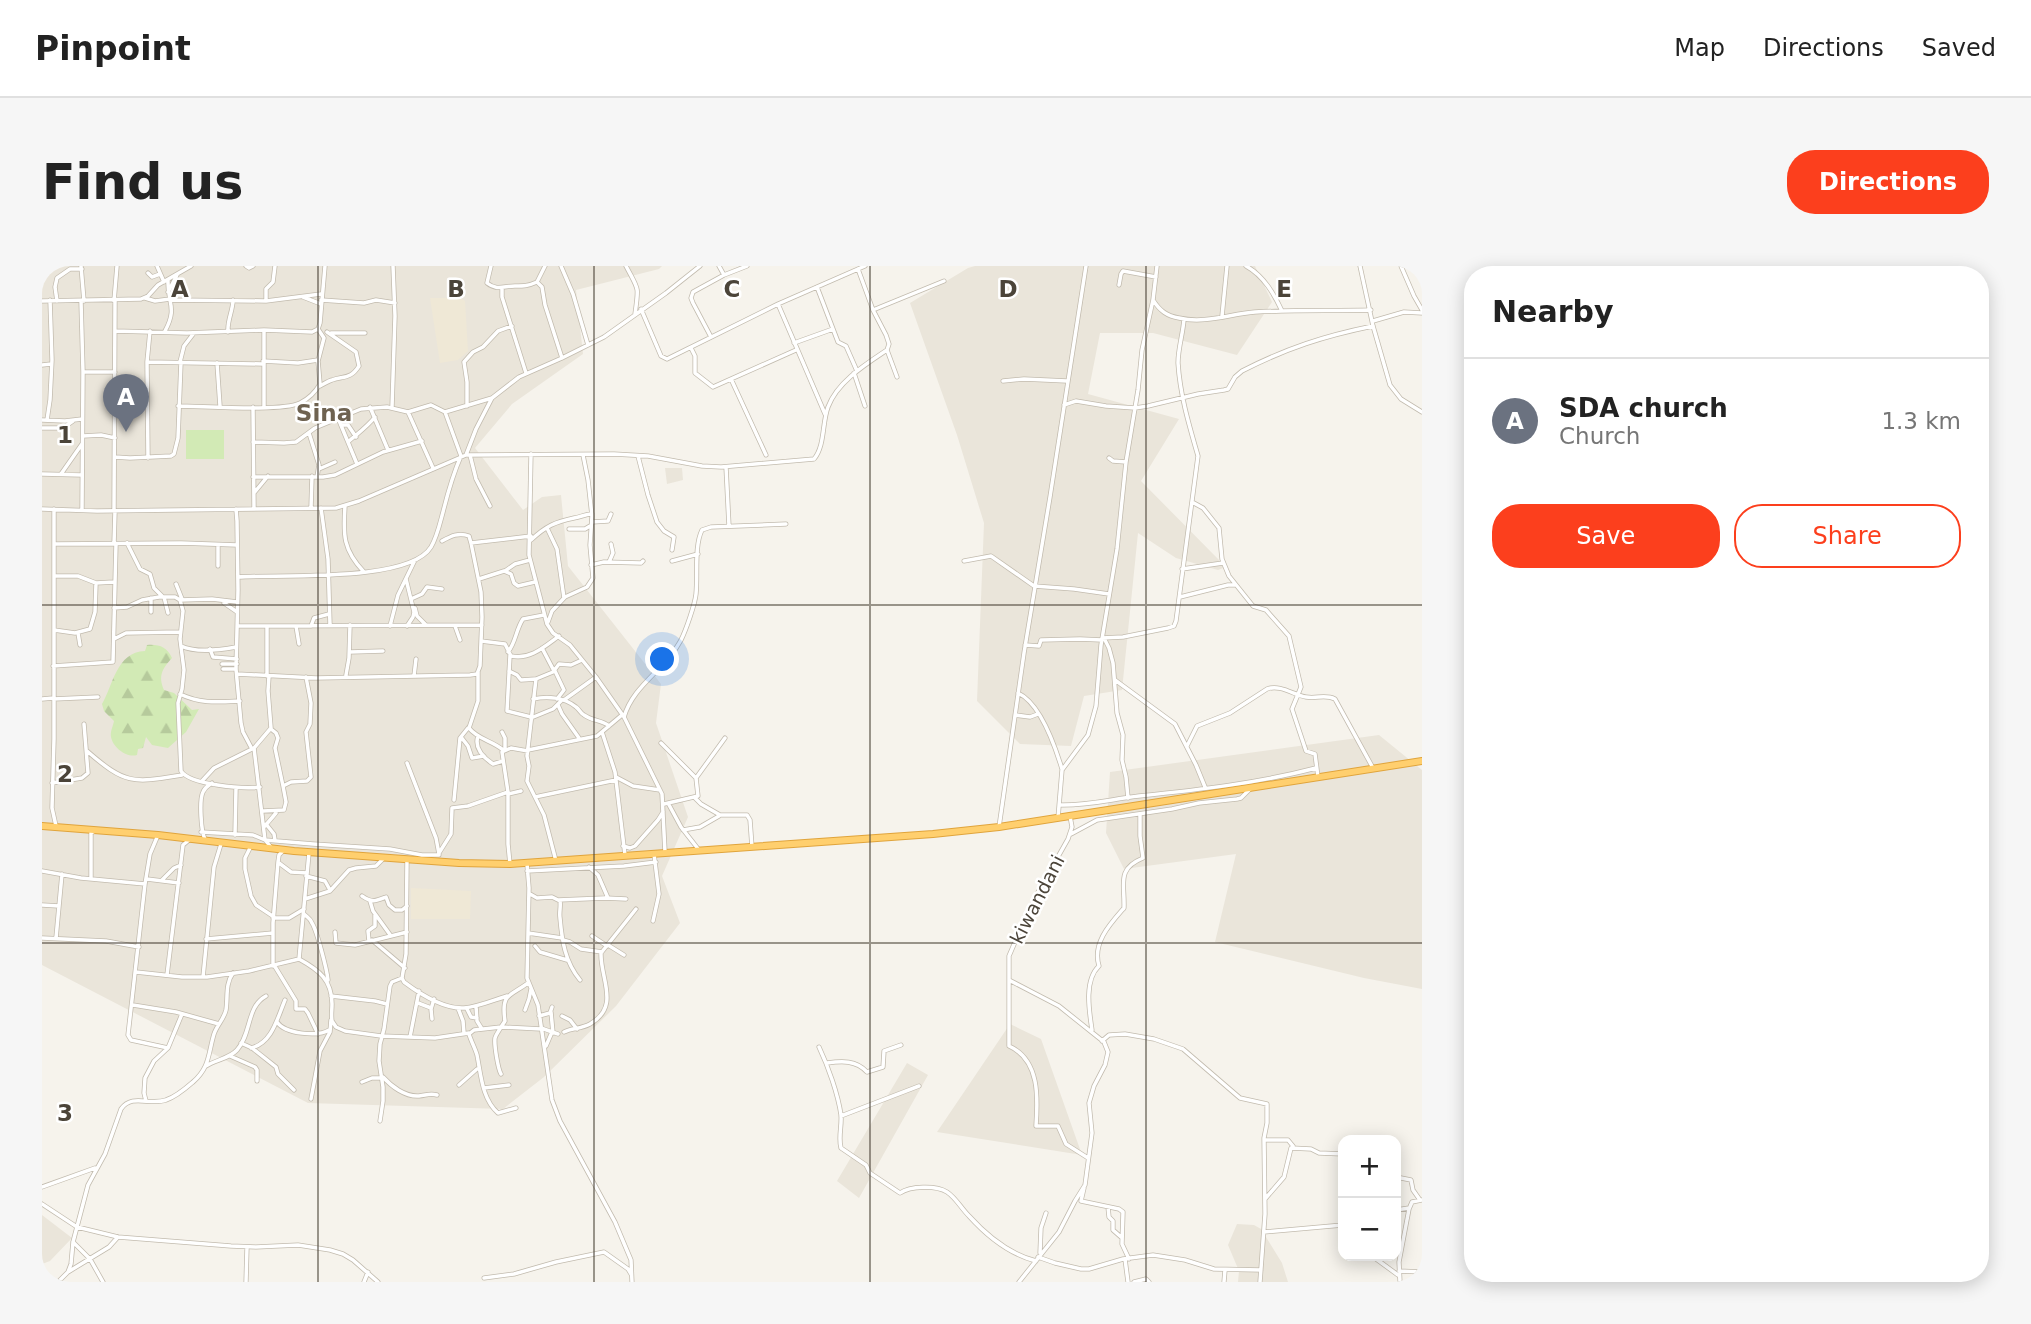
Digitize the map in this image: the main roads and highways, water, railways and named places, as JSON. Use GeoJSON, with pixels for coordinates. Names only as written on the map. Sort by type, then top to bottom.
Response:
{"type":"FeatureCollection","features":[{"type":"Feature","properties":{"kind":"highway"},"geometry":{"type":"LineString","coordinates":[[42,826],[158,835],[285,850],[407,859],[439,857],[527,867],[556,861],[625,855],[999,827],[1422,761]]}},
{"type":"Feature","properties":{"kind":"place","name":"SDA church"},"geometry":{"type":"Point","coordinates":[126,432]}},
{"type":"Feature","properties":{"kind":"district","name":"Sina"},"geometry":{"type":"Point","coordinates":[324,413]}}]}
